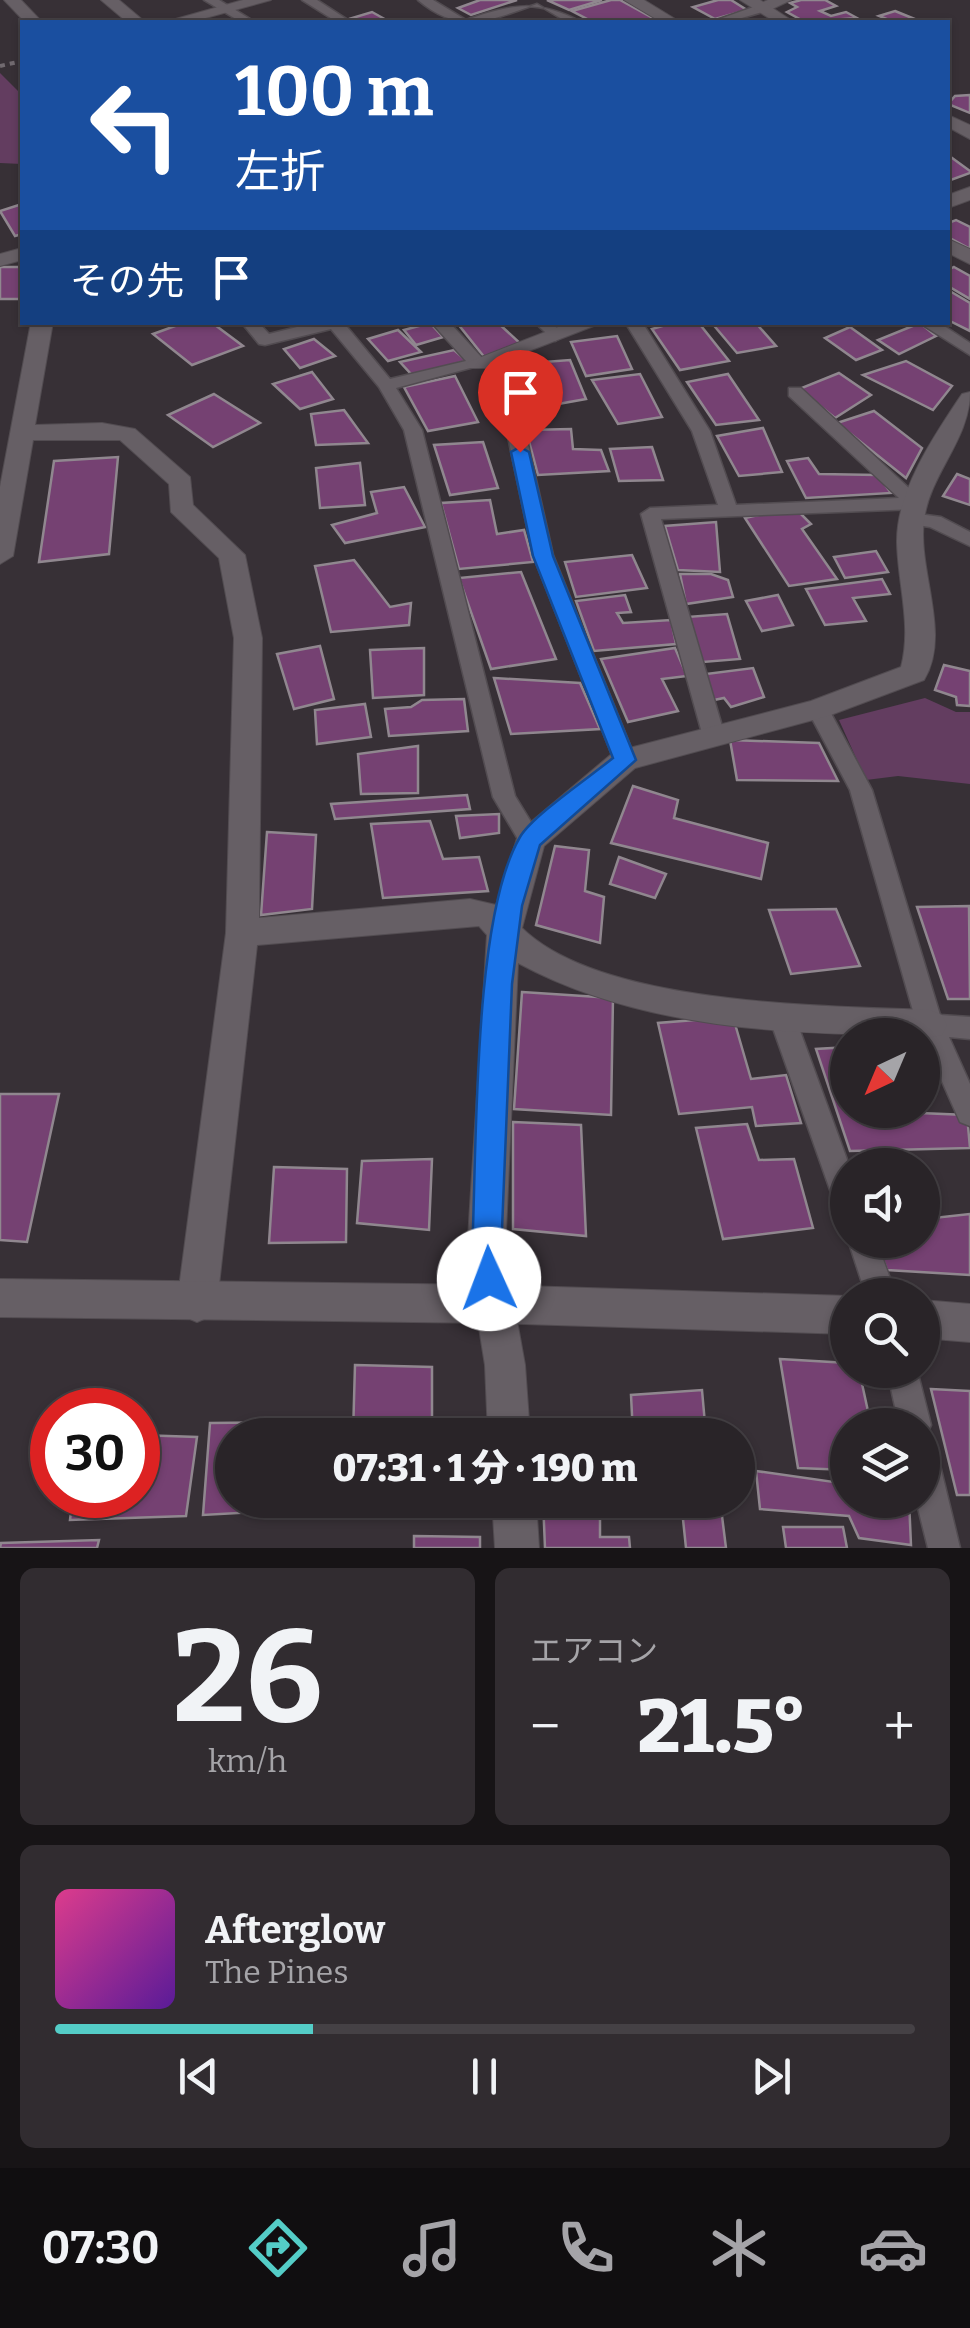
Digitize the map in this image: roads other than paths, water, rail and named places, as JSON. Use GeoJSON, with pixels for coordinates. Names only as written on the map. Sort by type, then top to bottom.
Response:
{"type":"FeatureCollection","features":[{"type":"Feature","properties":{"kind":"street"},"geometry":{"type":"LineString","coordinates":[[12,0],[32,20]]}},
{"type":"Feature","properties":{"kind":"street"},"geometry":{"type":"LineString","coordinates":[[109,0],[134,20]]}},
{"type":"Feature","properties":{"kind":"street"},"geometry":{"type":"LineString","coordinates":[[181,20],[264,0]]}},
{"type":"Feature","properties":{"kind":"street"},"geometry":{"type":"LineString","coordinates":[[632,0],[668,20]]}},
{"type":"Feature","properties":{"kind":"street"},"geometry":{"type":"LineString","coordinates":[[756,4],[783,0]]}},
{"type":"Feature","properties":{"kind":"street"},"geometry":{"type":"LineString","coordinates":[[756,4],[783,20]]}},
{"type":"Feature","properties":{"kind":"street"},"geometry":{"type":"LineString","coordinates":[[0,556],[41,325]]}},
{"type":"Feature","properties":{"kind":"street"},"geometry":{"type":"LineString","coordinates":[[484,361],[548,329],[574,325]]}},
{"type":"Feature","properties":{"kind":"street"},"geometry":{"type":"LineString","coordinates":[[508,1418],[505,1365],[486,1254],[504,938],[530,840],[625,760],[713,733],[818,708],[914,672],[922,651],[911,566],[914,511],[962,432],[970,399]]}},
{"type":"Feature","properties":{"kind":"street"},"geometry":{"type":"LineString","coordinates":[[22,433],[102,430],[126,434],[181,482],[180,507],[232,554],[248,638],[242,933],[197,1302]]}},
{"type":"Feature","properties":{"kind":"street"},"geometry":{"type":"LineString","coordinates":[[242,933],[470,912],[488,915],[504,938],[555,968],[638,996],[782,1018],[830,1021]]}},
{"type":"Feature","properties":{"kind":"street"},"geometry":{"type":"LineString","coordinates":[[0,1298],[492,1304],[830,1314]]}},
{"type":"Feature","properties":{"kind":"street"},"geometry":{"type":"LineString","coordinates":[[940,1320],[970,1323]]}},
{"type":"Feature","properties":{"kind":"street"},"geometry":{"type":"LineString","coordinates":[[515,1518],[517,1548]]}},
{"type":"Feature","properties":{"kind":"lane"},"geometry":{"type":"LineString","coordinates":[[210,0],[247,20]]}},
{"type":"Feature","properties":{"kind":"lane"},"geometry":{"type":"LineString","coordinates":[[308,0],[342,20]]}},
{"type":"Feature","properties":{"kind":"lane"},"geometry":{"type":"LineString","coordinates":[[424,0],[459,20]]}},
{"type":"Feature","properties":{"kind":"lane"},"geometry":{"type":"LineString","coordinates":[[477,20],[538,0],[572,20]]}},
{"type":"Feature","properties":{"kind":"lane"},"geometry":{"type":"LineString","coordinates":[[721,20],[756,4]]}},
{"type":"Feature","properties":{"kind":"lane"},"geometry":{"type":"LineString","coordinates":[[252,325],[266,340],[327,325]]}},
{"type":"Feature","properties":{"kind":"lane"},"geometry":{"type":"LineString","coordinates":[[337,325],[386,385],[413,430],[504,797],[530,840]]}},
{"type":"Feature","properties":{"kind":"lane"},"geometry":{"type":"LineString","coordinates":[[442,325],[484,361],[512,418],[543,556],[625,760]]}},
{"type":"Feature","properties":{"kind":"lane"},"geometry":{"type":"LineString","coordinates":[[635,325],[701,431],[728,508]]}},
{"type":"Feature","properties":{"kind":"lane"},"geometry":{"type":"LineString","coordinates":[[931,325],[970,350]]}},
{"type":"Feature","properties":{"kind":"lane"},"geometry":{"type":"LineString","coordinates":[[386,385],[484,361]]}},
{"type":"Feature","properties":{"kind":"lane"},"geometry":{"type":"LineString","coordinates":[[795,392],[914,511],[970,540]]}},
{"type":"Feature","properties":{"kind":"lane"},"geometry":{"type":"LineString","coordinates":[[713,733],[650,514],[728,508],[914,511]]}},
{"type":"Feature","properties":{"kind":"lane"},"geometry":{"type":"LineString","coordinates":[[818,708],[861,790],[928,1018]]}},
{"type":"Feature","properties":{"kind":"lane"},"geometry":{"type":"LineString","coordinates":[[782,1018],[830,1151]]}},
{"type":"Feature","properties":{"kind":"lane"},"geometry":{"type":"LineString","coordinates":[[940,1026],[970,1028]]}},
{"type":"Feature","properties":{"kind":"lane"},"geometry":{"type":"LineString","coordinates":[[940,1048],[970,1114]]}},
{"type":"Feature","properties":{"kind":"lane"},"geometry":{"type":"LineString","coordinates":[[937,1518],[944,1548]]}}]}
